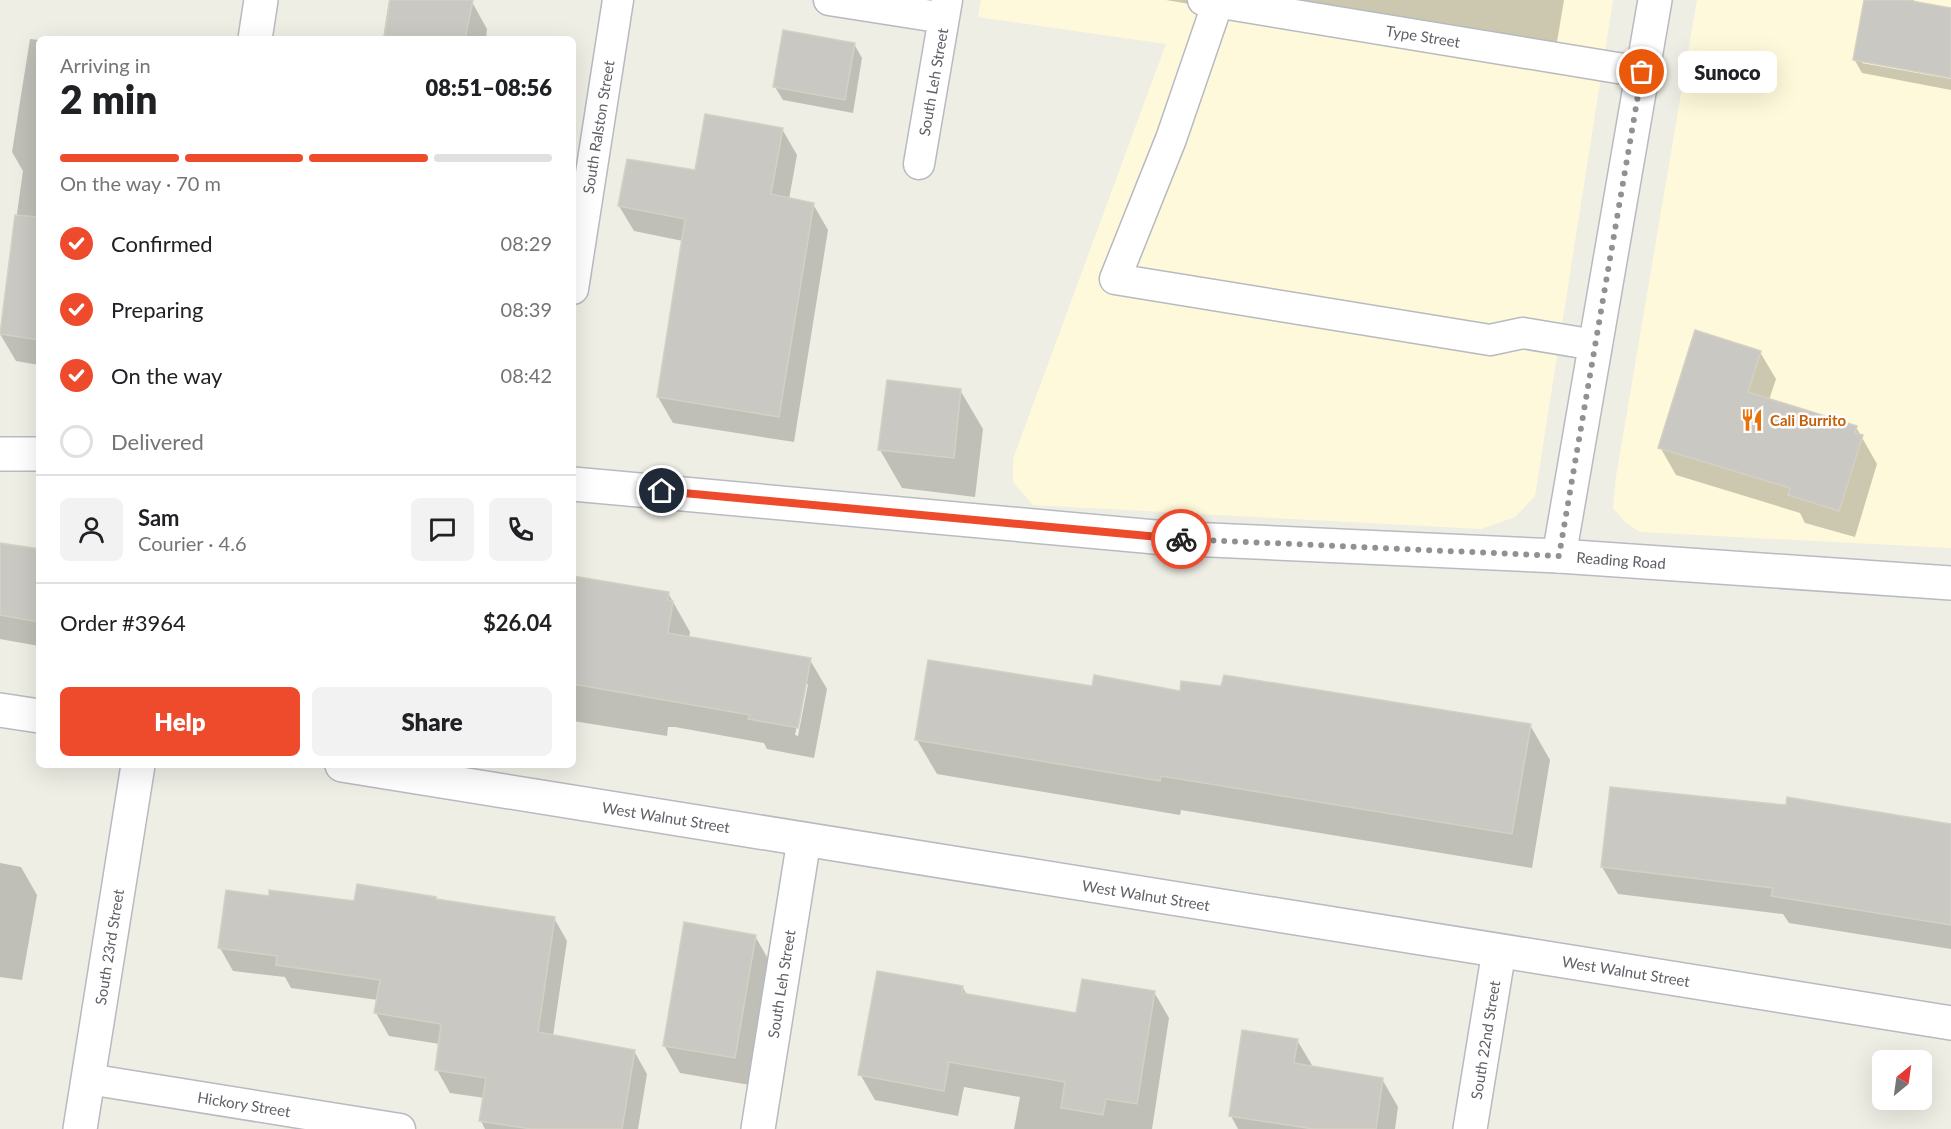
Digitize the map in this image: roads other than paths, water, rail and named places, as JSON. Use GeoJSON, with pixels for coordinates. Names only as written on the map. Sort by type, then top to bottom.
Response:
{"type":"FeatureCollection","features":[{"type":"Feature","properties":{"kind":"street"},"geometry":{"type":"LineString","coordinates":[[255,36],[261,0]]}},
{"type":"Feature","properties":{"kind":"street"},"geometry":{"type":"LineString","coordinates":[[1559,556],[1655,0]]}},
{"type":"Feature","properties":{"kind":"street"},"geometry":{"type":"LineString","coordinates":[[0,454],[36,454]]}},
{"type":"Feature","properties":{"kind":"street","name":"Reading Road"},"geometry":{"type":"LineString","coordinates":[[576,484],[1166,538],[1559,556],[1951,583]]}},
{"type":"Feature","properties":{"kind":"street"},"geometry":{"type":"LineString","coordinates":[[0,710],[36,716]]}},
{"type":"Feature","properties":{"kind":"street","name":"South 23rd Street"},"geometry":{"type":"LineString","coordinates":[[80,1129],[138,768]]}},
{"type":"Feature","properties":{"kind":"street","name":"West Walnut Street"},"geometry":{"type":"LineString","coordinates":[[360,768],[1951,1023]]}},
{"type":"Feature","properties":{"kind":"street","name":"South Leh Street"},"geometry":{"type":"LineString","coordinates":[[758,1129],[804,840]]}},
{"type":"Feature","properties":{"kind":"street","name":"South 22nd Street"},"geometry":{"type":"LineString","coordinates":[[1470,1129],[1499,951]]}},
{"type":"Feature","properties":{"kind":"lane","name":"South Ralston Street"},"geometry":{"type":"LineString","coordinates":[[576,270],[618,0]]}},
{"type":"Feature","properties":{"kind":"lane"},"geometry":{"type":"LineString","coordinates":[[829,0],[946,9]]}},
{"type":"Feature","properties":{"kind":"lane"},"geometry":{"type":"LineString","coordinates":[[1211,1],[1174,129],[1115,279],[1490,340],[1523,333],[1595,345]]}},
{"type":"Feature","properties":{"kind":"lane","name":"Type Street"},"geometry":{"type":"LineString","coordinates":[[1211,1],[1642,72]]}},
{"type":"Feature","properties":{"kind":"lane","name":"South Leh Street"},"geometry":{"type":"LineString","coordinates":[[920,165],[946,9]]}},
{"type":"Feature","properties":{"kind":"lane","name":"Hickory Street"},"geometry":{"type":"LineString","coordinates":[[88,1079],[400,1129]]}},
{"type":"Feature","properties":{"kind":"place","name":"Sunoco"},"geometry":{"type":"Point","coordinates":[1642,72]}},
{"type":"Feature","properties":{"kind":"place","name":"Cali Burrito"},"geometry":{"type":"Point","coordinates":[1752,420]}}]}
